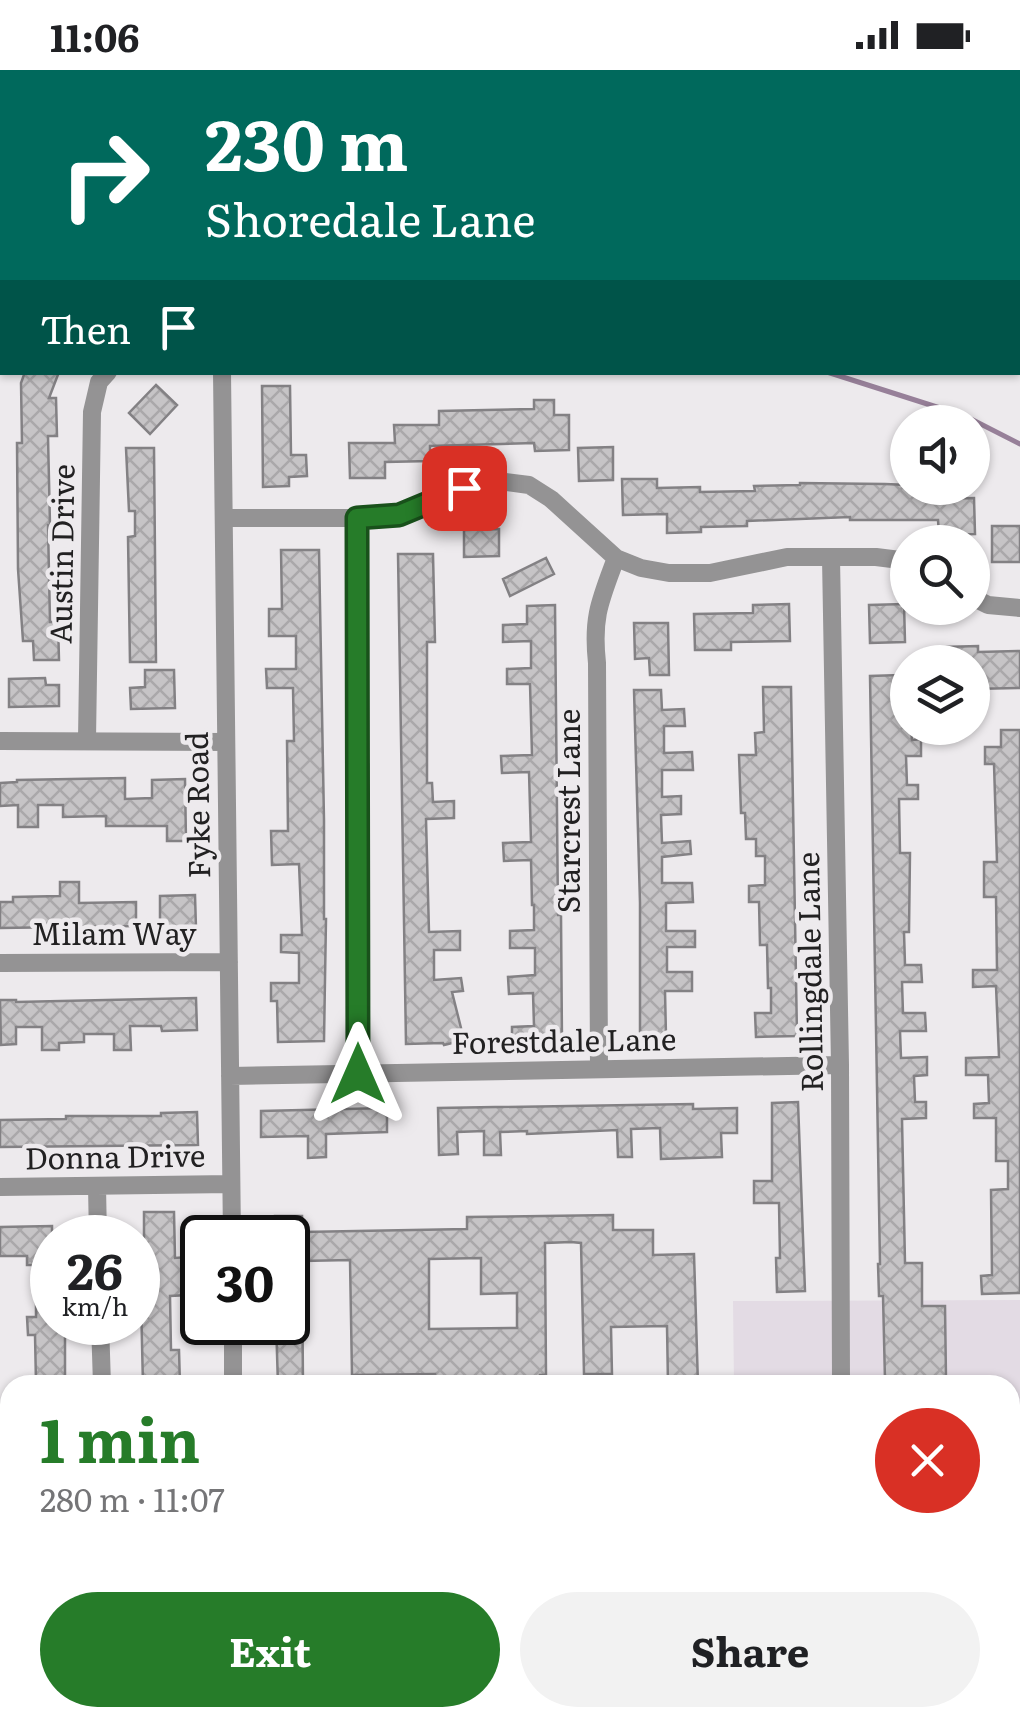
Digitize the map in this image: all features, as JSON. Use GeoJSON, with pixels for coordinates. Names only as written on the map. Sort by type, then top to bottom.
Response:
{"type":"FeatureCollection","features":[{"type":"Feature","properties":{"kind":"street","name":"Austin Drive"},"geometry":{"type":"LineString","coordinates":[[87,740],[92,412],[106,375]]}},
{"type":"Feature","properties":{"kind":"street","name":"Fyke Road"},"geometry":{"type":"LineString","coordinates":[[222,375],[232,1215]]}},
{"type":"Feature","properties":{"kind":"street"},"geometry":{"type":"LineString","coordinates":[[224,518],[399,515],[464,488],[498,481],[529,485],[551,498],[616,558],[641,568],[710,573],[787,558],[890,559]]}},
{"type":"Feature","properties":{"kind":"street"},"geometry":{"type":"LineString","coordinates":[[357,518],[358,1074]]}},
{"type":"Feature","properties":{"kind":"street","name":"Starcrest Lane"},"geometry":{"type":"LineString","coordinates":[[599,1068],[594,633],[598,605],[616,558]]}},
{"type":"Feature","properties":{"kind":"street","name":"Rollingdale Lane"},"geometry":{"type":"LineString","coordinates":[[831,558],[841,1375]]}},
{"type":"Feature","properties":{"kind":"street"},"geometry":{"type":"LineString","coordinates":[[990,605],[1020,608]]}},
{"type":"Feature","properties":{"kind":"street"},"geometry":{"type":"LineString","coordinates":[[0,741],[226,742]]}},
{"type":"Feature","properties":{"kind":"street","name":"Milam Way"},"geometry":{"type":"LineString","coordinates":[[0,963],[228,962]]}},
{"type":"Feature","properties":{"kind":"street","name":"Forestdale Lane"},"geometry":{"type":"LineString","coordinates":[[230,1076],[840,1065]]}},
{"type":"Feature","properties":{"kind":"street","name":"Donna Drive"},"geometry":{"type":"LineString","coordinates":[[0,1186],[231,1184]]}},
{"type":"Feature","properties":{"kind":"street"},"geometry":{"type":"LineString","coordinates":[[97,1186],[98,1215]]}},
{"type":"Feature","properties":{"kind":"street"},"geometry":{"type":"LineString","coordinates":[[101,1345],[102,1375]]}},
{"type":"Feature","properties":{"kind":"street"},"geometry":{"type":"LineString","coordinates":[[232,1345],[233,1375]]}},
{"type":"Feature","properties":{"kind":"shaded area"},"geometry":{"type":"Polygon","coordinates":[[[1020,1300],[1020,1375],[734,1375],[733,1301],[1020,1300]]]}},
{"type":"Feature","properties":{"kind":"building"},"geometry":{"type":"Polygon","coordinates":[[[24,375],[58,375],[49,398],[56,398],[57,436],[48,436],[48,525],[50,622],[58,622],[59,660],[34,660],[33,641],[23,641],[17,443],[22,443],[24,375]]]}},
{"type":"Feature","properties":{"kind":"building"},"geometry":{"type":"Polygon","coordinates":[[[156,385],[177,405],[150,434],[129,413],[156,385]]]}},
{"type":"Feature","properties":{"kind":"building"},"geometry":{"type":"Polygon","coordinates":[[[262,386],[290,386],[291,455],[306,455],[307,476],[289,477],[289,486],[263,487],[262,386]]]}},
{"type":"Feature","properties":{"kind":"building"},"geometry":{"type":"Polygon","coordinates":[[[534,400],[554,400],[554,415],[569,415],[569,450],[535,451],[534,443],[430,446],[430,461],[385,462],[385,478],[350,478],[349,443],[395,443],[394,425],[439,425],[439,411],[534,409],[534,400]]]}},
{"type":"Feature","properties":{"kind":"building"},"geometry":{"type":"Polygon","coordinates":[[[613,447],[613,480],[579,481],[578,448],[613,447]]]}},
{"type":"Feature","properties":{"kind":"building"},"geometry":{"type":"Polygon","coordinates":[[[126,448],[154,448],[156,662],[130,662],[128,537],[135,536],[135,511],[129,511],[126,448]]]}},
{"type":"Feature","properties":{"kind":"building"},"geometry":{"type":"Polygon","coordinates":[[[622,479],[657,479],[657,488],[700,487],[700,492],[755,491],[754,486],[800,483],[885,484],[890,484],[890,505],[974,505],[975,525],[850,517],[747,521],[747,526],[701,527],[701,532],[667,533],[667,514],[623,515],[622,479]]]}},
{"type":"Feature","properties":{"kind":"building"},"geometry":{"type":"Polygon","coordinates":[[[992,526],[1020,526],[1020,562],[992,562],[992,526]]]}},
{"type":"Feature","properties":{"kind":"building"},"geometry":{"type":"Polygon","coordinates":[[[499,529],[499,556],[464,557],[464,530],[499,529]]]}},
{"type":"Feature","properties":{"kind":"building"},"geometry":{"type":"Polygon","coordinates":[[[281,550],[319,550],[326,919],[324,1041],[278,1042],[277,1001],[271,1001],[271,983],[299,983],[299,953],[281,952],[281,935],[302,935],[299,864],[272,865],[271,831],[288,831],[287,741],[294,741],[293,688],[267,688],[266,669],[296,669],[296,636],[269,636],[269,609],[282,609],[281,550]]]}},
{"type":"Feature","properties":{"kind":"building"},"geometry":{"type":"Polygon","coordinates":[[[398,554],[433,554],[435,642],[427,642],[427,783],[432,783],[433,802],[454,801],[454,818],[426,819],[429,932],[460,931],[460,950],[434,950],[434,980],[461,978],[463,991],[452,992],[464,1040],[444,1045],[406,1044],[398,554]]]}},
{"type":"Feature","properties":{"kind":"building"},"geometry":{"type":"Polygon","coordinates":[[[546,558],[554,574],[510,596],[503,579],[546,558]]]}},
{"type":"Feature","properties":{"kind":"building"},"geometry":{"type":"Polygon","coordinates":[[[789,604],[790,641],[731,642],[731,650],[695,650],[694,614],[753,613],[753,605],[789,604]]]}},
{"type":"Feature","properties":{"kind":"building"},"geometry":{"type":"Polygon","coordinates":[[[890,604],[890,625],[905,625],[905,642],[870,643],[869,605],[890,604]]]}},
{"type":"Feature","properties":{"kind":"building"},"geometry":{"type":"Polygon","coordinates":[[[555,605],[562,1043],[512,1044],[512,1027],[534,1026],[533,993],[509,994],[508,977],[535,975],[535,948],[510,948],[510,931],[534,930],[534,905],[531,860],[504,861],[503,843],[531,842],[529,772],[502,773],[501,756],[532,755],[530,684],[507,684],[507,669],[531,668],[531,641],[503,642],[503,625],[527,624],[527,606],[555,605]]]}},
{"type":"Feature","properties":{"kind":"building"},"geometry":{"type":"Polygon","coordinates":[[[634,623],[668,623],[669,675],[650,675],[649,658],[635,659],[634,623]]]}},
{"type":"Feature","properties":{"kind":"building"},"geometry":{"type":"Polygon","coordinates":[[[1020,651],[1020,688],[990,689],[990,652],[1020,651]]]}},
{"type":"Feature","properties":{"kind":"building"},"geometry":{"type":"Polygon","coordinates":[[[145,670],[174,670],[175,708],[131,709],[130,688],[145,687],[145,670]]]}},
{"type":"Feature","properties":{"kind":"building"},"geometry":{"type":"Polygon","coordinates":[[[890,675],[890,745],[921,745],[921,756],[906,756],[907,785],[918,785],[918,799],[899,799],[900,853],[910,853],[905,965],[921,965],[922,982],[902,982],[903,1013],[925,1013],[926,1031],[900,1031],[901,1058],[927,1057],[927,1075],[914,1076],[915,1102],[926,1102],[926,1118],[902,1119],[905,1263],[922,1263],[922,1306],[945,1306],[946,1375],[885,1375],[870,676],[890,675]]]}},
{"type":"Feature","properties":{"kind":"building"},"geometry":{"type":"Polygon","coordinates":[[[45,678],[46,685],[59,685],[59,706],[9,707],[9,679],[45,678]]]}},
{"type":"Feature","properties":{"kind":"building"},"geometry":{"type":"Polygon","coordinates":[[[763,687],[791,687],[797,1036],[756,1037],[755,1013],[771,1013],[771,988],[767,945],[760,945],[759,902],[749,902],[749,886],[765,885],[765,856],[756,856],[756,839],[746,839],[739,755],[756,755],[755,733],[764,732],[763,687]]]}},
{"type":"Feature","properties":{"kind":"building"},"geometry":{"type":"Polygon","coordinates":[[[634,690],[661,690],[662,710],[684,709],[685,726],[664,726],[664,753],[692,752],[693,770],[662,770],[662,797],[681,796],[681,814],[661,815],[662,843],[690,841],[691,854],[662,857],[662,883],[692,883],[693,902],[666,903],[666,931],[695,931],[695,947],[667,947],[667,972],[692,972],[692,991],[665,991],[666,1036],[640,1036],[634,690]]]}},
{"type":"Feature","properties":{"kind":"building"},"geometry":{"type":"Polygon","coordinates":[[[1001,730],[1020,730],[1020,1293],[982,1294],[981,1276],[992,1275],[991,1190],[1008,1189],[1008,1161],[996,1161],[996,1118],[974,1118],[974,1104],[989,1103],[988,1075],[966,1075],[966,1058],[999,1057],[996,986],[973,987],[973,970],[997,970],[996,897],[984,897],[984,862],[997,862],[994,764],[985,764],[985,747],[1001,747],[1001,730]]]}},
{"type":"Feature","properties":{"kind":"building"},"geometry":{"type":"Polygon","coordinates":[[[125,778],[125,799],[152,798],[152,780],[185,779],[186,841],[167,841],[167,826],[106,826],[106,816],[63,817],[63,805],[38,805],[38,827],[18,827],[18,805],[0,806],[0,783],[125,778]]]}},
{"type":"Feature","properties":{"kind":"building"},"geometry":{"type":"Polygon","coordinates":[[[60,882],[79,882],[79,903],[136,902],[136,926],[0,928],[0,902],[13,902],[13,897],[60,896],[60,882]]]}},
{"type":"Feature","properties":{"kind":"building"},"geometry":{"type":"Polygon","coordinates":[[[195,895],[196,928],[160,928],[160,896],[195,895]]]}},
{"type":"Feature","properties":{"kind":"building"},"geometry":{"type":"Polygon","coordinates":[[[196,998],[197,1030],[162,1031],[161,1026],[130,1026],[131,1050],[114,1050],[114,1034],[84,1034],[84,1042],[59,1043],[59,1050],[42,1050],[42,1027],[16,1027],[16,1044],[1,1045],[0,1000],[196,998]]]}},
{"type":"Feature","properties":{"kind":"building"},"geometry":{"type":"Polygon","coordinates":[[[798,1102],[805,1291],[777,1292],[779,1203],[754,1203],[754,1181],[772,1181],[772,1103],[798,1102]]]}},
{"type":"Feature","properties":{"kind":"building"},"geometry":{"type":"Polygon","coordinates":[[[693,1104],[693,1109],[737,1108],[737,1133],[721,1133],[722,1157],[661,1159],[660,1128],[631,1129],[632,1157],[618,1157],[617,1130],[500,1132],[501,1155],[484,1155],[484,1131],[457,1132],[458,1154],[439,1155],[438,1108],[693,1104]]]}},
{"type":"Feature","properties":{"kind":"building"},"geometry":{"type":"Polygon","coordinates":[[[387,1108],[387,1132],[326,1134],[326,1157],[308,1158],[308,1136],[261,1137],[261,1111],[387,1108]]]}},
{"type":"Feature","properties":{"kind":"building"},"geometry":{"type":"Polygon","coordinates":[[[197,1112],[198,1145],[0,1147],[0,1120],[197,1112]]]}},
{"type":"Feature","properties":{"kind":"building"},"geometry":{"type":"Polygon","coordinates":[[[144,1212],[174,1212],[180,1295],[170,1296],[171,1350],[179,1350],[180,1375],[143,1375],[142,1345],[160,1345],[160,1215],[144,1212]]]}},
{"type":"Feature","properties":{"kind":"building"},"geometry":{"type":"Polygon","coordinates":[[[613,1215],[613,1230],[653,1230],[653,1255],[694,1254],[698,1375],[668,1375],[667,1326],[611,1327],[612,1374],[584,1374],[581,1243],[571,1242],[545,1243],[546,1375],[352,1375],[350,1260],[310,1261],[310,1232],[467,1229],[467,1217],[613,1215]],[[481,1258],[429,1259],[429,1329],[517,1328],[517,1293],[481,1294],[481,1258]]]}},
{"type":"Feature","properties":{"kind":"building"},"geometry":{"type":"Polygon","coordinates":[[[30,1226],[30,1265],[27,1256],[0,1256],[0,1227],[30,1226]]]}},
{"type":"Feature","properties":{"kind":"building"},"geometry":{"type":"Polygon","coordinates":[[[35,1345],[65,1345],[65,1375],[36,1375],[35,1345]]]}},
{"type":"Feature","properties":{"kind":"building"},"geometry":{"type":"Polygon","coordinates":[[[277,1345],[303,1345],[303,1375],[278,1375],[277,1345]]]}},
{"type":"Feature","properties":{"kind":"waterway"},"geometry":{"type":"LineString","coordinates":[[836,375],[965,416],[1020,444]]}},
{"type":"Feature","properties":{"kind":"route"},"geometry":{"type":"LineString","coordinates":[[358,1074],[357,518],[399,515],[464,488]]}}]}
